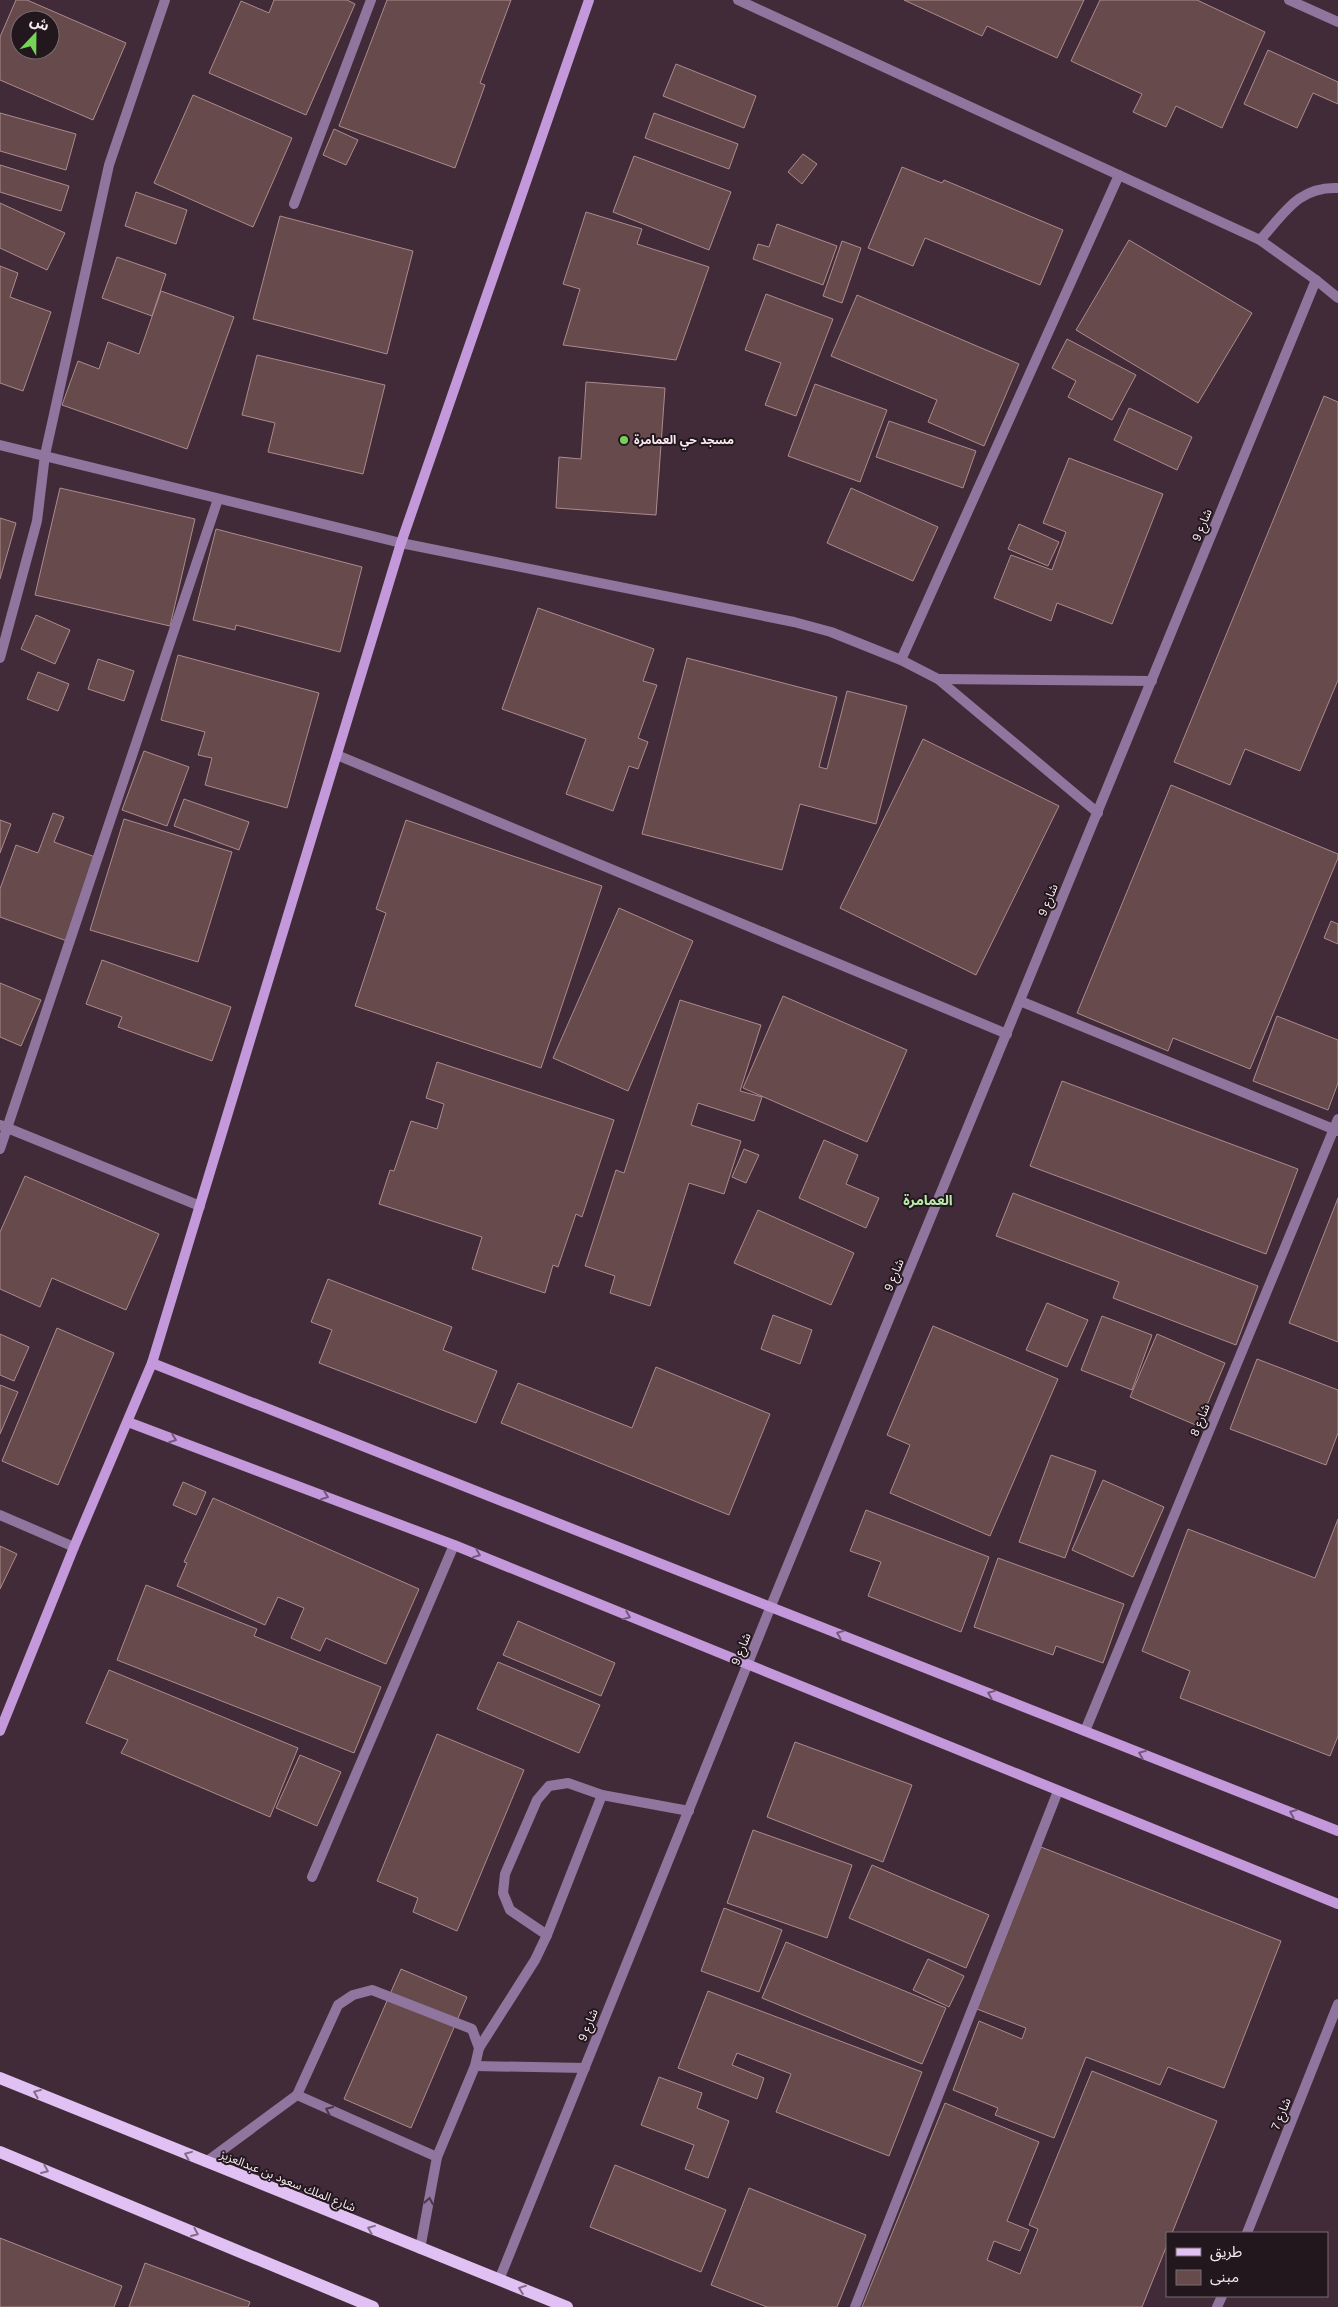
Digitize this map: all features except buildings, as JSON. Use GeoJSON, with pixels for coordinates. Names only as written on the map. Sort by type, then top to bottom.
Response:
{"type":"FeatureCollection","features":[{"type":"Feature","properties":{"kind":"main road","name":"شارع الملك سعود بن عبدالعزيز"},"geometry":{"type":"LineString","coordinates":[[0,2078],[567,2307]]}},
{"type":"Feature","properties":{"kind":"main road"},"geometry":{"type":"LineString","coordinates":[[0,2152],[373,2307]]}},
{"type":"Feature","properties":{"kind":"street"},"geometry":{"type":"LineString","coordinates":[[0,658],[37,521],[45,455],[109,165],[165,0]]}},
{"type":"Feature","properties":{"kind":"street"},"geometry":{"type":"LineString","coordinates":[[294,204],[371,0]]}},
{"type":"Feature","properties":{"kind":"street"},"geometry":{"type":"LineString","coordinates":[[0,1731],[74,1547],[152,1363],[401,543],[589,0]]}},
{"type":"Feature","properties":{"kind":"street"},"geometry":{"type":"LineString","coordinates":[[738,0],[1260,240],[1338,298]]}},
{"type":"Feature","properties":{"kind":"street"},"geometry":{"type":"LineString","coordinates":[[1289,0],[1338,22]]}},
{"type":"Feature","properties":{"kind":"street"},"geometry":{"type":"LineString","coordinates":[[901,660],[1119,175]]}},
{"type":"Feature","properties":{"kind":"street"},"geometry":{"type":"LineString","coordinates":[[1260,240],[1300,196],[1324,187],[1338,188]]}},
{"type":"Feature","properties":{"kind":"street","name":"شارع 9"},"geometry":{"type":"LineString","coordinates":[[499,2280],[772,1606],[1316,280]]}},
{"type":"Feature","properties":{"kind":"street"},"geometry":{"type":"LineString","coordinates":[[0,445],[401,543],[794,622],[831,632],[901,660],[938,679],[1098,812]]}},
{"type":"Feature","properties":{"kind":"street"},"geometry":{"type":"LineString","coordinates":[[0,1149],[4,1127],[218,499]]}},
{"type":"Feature","properties":{"kind":"street"},"geometry":{"type":"LineString","coordinates":[[938,679],[1152,681]]}},
{"type":"Feature","properties":{"kind":"street"},"geometry":{"type":"LineString","coordinates":[[337,755],[1006,1034]]}},
{"type":"Feature","properties":{"kind":"street"},"geometry":{"type":"LineString","coordinates":[[1020,1001],[1336,1130]]}},
{"type":"Feature","properties":{"kind":"street","name":"شارع 8"},"geometry":{"type":"LineString","coordinates":[[1085,1731],[1336,1130],[1338,1118]]}},
{"type":"Feature","properties":{"kind":"street"},"geometry":{"type":"LineString","coordinates":[[4,1127],[200,1206]]}},
{"type":"Feature","properties":{"kind":"street"},"geometry":{"type":"LineString","coordinates":[[152,1363],[772,1606],[1338,1832]]}},
{"type":"Feature","properties":{"kind":"street"},"geometry":{"type":"LineString","coordinates":[[128,1422],[454,1545],[1338,1904]]}},
{"type":"Feature","properties":{"kind":"street"},"geometry":{"type":"LineString","coordinates":[[0,1516],[74,1547]]}},
{"type":"Feature","properties":{"kind":"street"},"geometry":{"type":"LineString","coordinates":[[312,1877],[454,1545]]}},
{"type":"Feature","properties":{"kind":"street"},"geometry":{"type":"LineString","coordinates":[[547,1935],[510,1910],[502,1893],[505,1874],[537,1800],[549,1786],[568,1783],[602,1795],[689,1811]]}},
{"type":"Feature","properties":{"kind":"street"},"geometry":{"type":"LineString","coordinates":[[855,2307],[1058,1791]]}},
{"type":"Feature","properties":{"kind":"street"},"geometry":{"type":"LineString","coordinates":[[420,2249],[437,2157],[475,2066],[479,2048],[535,1960],[547,1935],[602,1795]]}},
{"type":"Feature","properties":{"kind":"street"},"geometry":{"type":"LineString","coordinates":[[206,2162],[297,2096],[338,2006],[354,1995],[372,1990],[472,2029],[479,2048]]}},
{"type":"Feature","properties":{"kind":"street","name":"شارع 7"},"geometry":{"type":"LineString","coordinates":[[1246,2232],[1338,2004]]}},
{"type":"Feature","properties":{"kind":"street"},"geometry":{"type":"LineString","coordinates":[[475,2066],[584,2068]]}},
{"type":"Feature","properties":{"kind":"street"},"geometry":{"type":"LineString","coordinates":[[297,2096],[437,2157]]}},
{"type":"Feature","properties":{"kind":"place","name":"مسجد حي العمامرة"},"geometry":{"type":"Point","coordinates":[624,440]}},
{"type":"Feature","properties":{"kind":"district","name":"العمامرة"},"geometry":{"type":"Point","coordinates":[928,1200]}}]}
